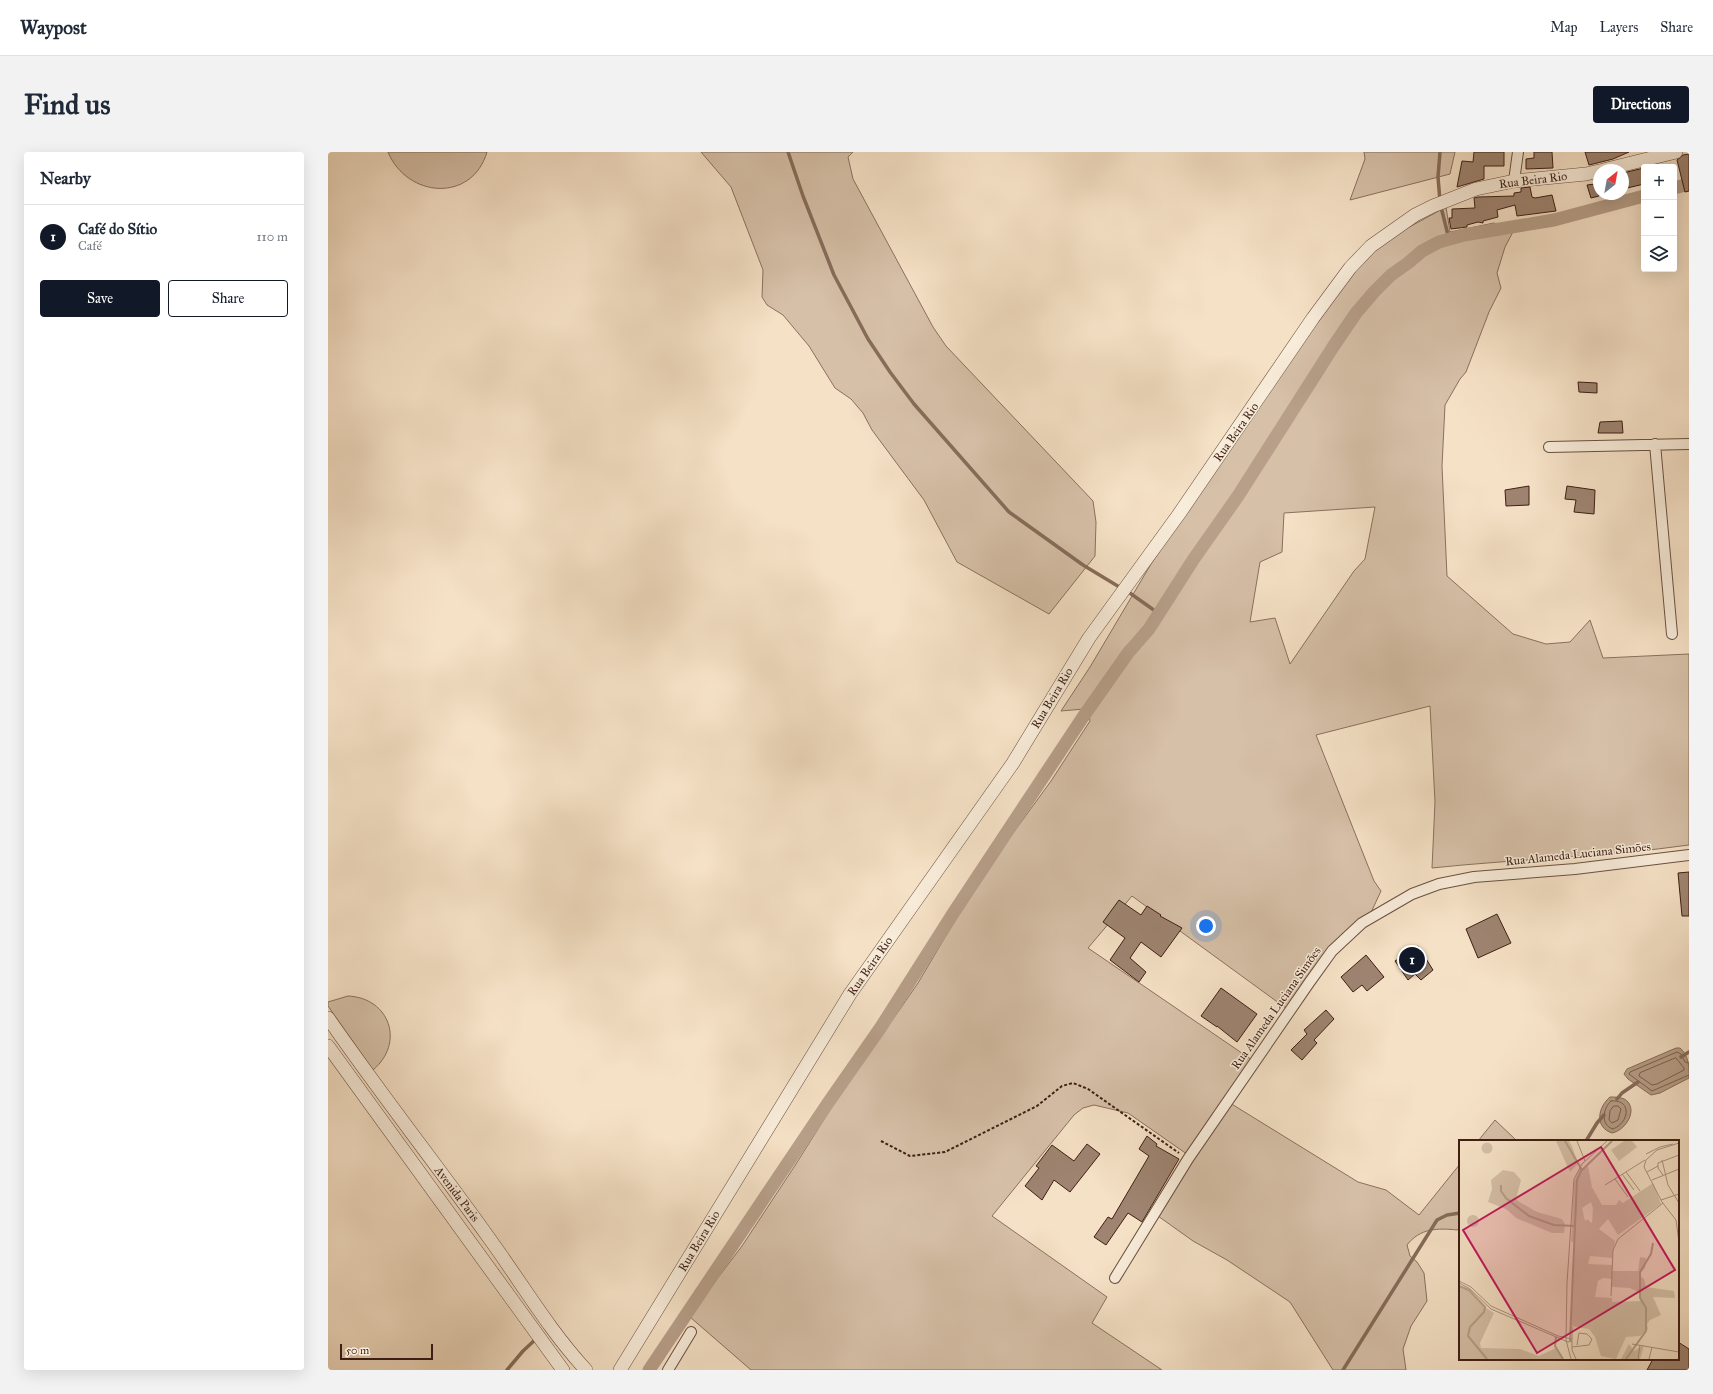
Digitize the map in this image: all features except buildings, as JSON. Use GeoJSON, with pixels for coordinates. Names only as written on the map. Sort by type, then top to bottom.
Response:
{"type":"FeatureCollection","features":[{"type":"Feature","properties":{"kind":"street"},"geometry":{"type":"LineString","coordinates":[[1514,181],[1518,152]]}},
{"type":"Feature","properties":{"kind":"street"},"geometry":{"type":"LineString","coordinates":[[1627,164],[1676,152]]}},
{"type":"Feature","properties":{"kind":"street","name":"Rua Beira Rio"},"geometry":{"type":"LineString","coordinates":[[620,1370],[850,994],[1013,763],[1089,638],[1179,514],[1313,318],[1350,268],[1377,242],[1414,215],[1476,189],[1514,181],[1593,172]]}},
{"type":"Feature","properties":{"kind":"street"},"geometry":{"type":"LineString","coordinates":[[1655,444],[1672,634]]}},
{"type":"Feature","properties":{"kind":"street"},"geometry":{"type":"LineString","coordinates":[[1549,447],[1689,444]]}},
{"type":"Feature","properties":{"kind":"street","name":"Rua Alameda Luciana Simões"},"geometry":{"type":"LineString","coordinates":[[1115,1278],[1188,1159],[1332,951],[1368,920],[1412,894],[1439,884],[1474,877],[1575,869],[1689,855]]}},
{"type":"Feature","properties":{"kind":"street","name":"Avenida Paris"},"geometry":{"type":"LineString","coordinates":[[328,1018],[377,1088],[489,1238],[558,1336],[586,1370]]}},
{"type":"Feature","properties":{"kind":"street","name":"Avenida Paris"},"geometry":{"type":"LineString","coordinates":[[328,1046],[563,1370]]}},
{"type":"Feature","properties":{"kind":"street"},"geometry":{"type":"LineString","coordinates":[[668,1370],[691,1332]]}},
{"type":"Feature","properties":{"kind":"path"},"geometry":{"type":"LineString","coordinates":[[881,1141],[910,1156],[945,1152],[1038,1106],[1062,1086],[1073,1083],[1088,1089],[1188,1159]]}},
{"type":"Feature","properties":{"kind":"shaded area"},"geometry":{"type":"Polygon","coordinates":[[[388,152],[487,152],[479,169],[468,180],[454,187],[439,188],[424,186],[409,179],[397,167],[388,152]]]}},
{"type":"Feature","properties":{"kind":"shaded area"},"geometry":{"type":"Polygon","coordinates":[[[701,152],[853,152],[848,157],[853,179],[933,327],[946,346],[1093,501],[1096,522],[1095,556],[1049,614],[957,562],[924,500],[872,430],[863,413],[851,399],[835,388],[809,346],[783,315],[767,305],[762,297],[763,270],[731,187],[701,152]]]}},
{"type":"Feature","properties":{"kind":"shaded area"},"geometry":{"type":"Polygon","coordinates":[[[1364,152],[1455,152],[1450,174],[1350,200],[1365,159],[1364,152]]]}},
{"type":"Feature","properties":{"kind":"shaded area"},"geometry":{"type":"Polygon","coordinates":[[[1446,207],[1450,232],[1494,223],[1514,230],[1505,247],[1497,273],[1501,288],[1489,312],[1466,372],[1460,379],[1445,405],[1442,466],[1447,576],[1513,634],[1546,644],[1570,642],[1590,620],[1603,658],[1689,654],[1689,845],[1593,855],[1432,868],[1435,802],[1430,706],[1316,735],[1374,881],[1381,891],[1368,919],[1324,955],[1287,1009],[1132,896],[1088,948],[1255,1062],[1230,1103],[1358,1182],[1386,1190],[1419,1215],[1459,1165],[1459,1229],[1457,1230],[1430,1230],[1418,1235],[1407,1245],[1410,1256],[1417,1262],[1424,1273],[1427,1301],[1411,1326],[1403,1349],[1406,1370],[1333,1370],[1290,1302],[1227,1260],[1193,1241],[1158,1216],[1194,1159],[1128,1113],[1094,1105],[1083,1108],[1074,1115],[992,1216],[1107,1297],[1092,1323],[1162,1370],[751,1370],[690,1317],[698,1304],[742,1246],[860,1062],[891,1022],[918,983],[963,907],[1008,840],[1051,781],[1090,721],[1089,714],[1082,713],[1084,709],[1061,711],[1090,667],[1151,564],[1338,287],[1374,250],[1402,231],[1446,207]],[[1375,507],[1284,513],[1282,552],[1260,562],[1250,622],[1275,618],[1290,664],[1354,571],[1365,559],[1375,507]]]}},
{"type":"Feature","properties":{"kind":"shaded area"},"geometry":{"type":"Polygon","coordinates":[[[348,996],[362,999],[374,1005],[383,1013],[388,1024],[390,1035],[388,1047],[383,1059],[373,1070],[328,1006],[328,1002],[348,996]]]}},
{"type":"Feature","properties":{"kind":"shaded area"},"geometry":{"type":"Polygon","coordinates":[[[1495,1120],[1516,1140],[1479,1140],[1495,1120]]]}},
{"type":"Feature","properties":{"kind":"water"},"geometry":{"type":"Polygon","coordinates":[[[1676,1048],[1680,1048],[1687,1058],[1689,1065],[1689,1078],[1660,1093],[1651,1095],[1628,1079],[1624,1074],[1627,1069],[1676,1048]]]}},
{"type":"Feature","properties":{"kind":"water"},"geometry":{"type":"Polygon","coordinates":[[[1610,1097],[1626,1100],[1631,1111],[1625,1125],[1617,1132],[1612,1133],[1606,1130],[1600,1122],[1603,1106],[1610,1097]]]}},
{"type":"Feature","properties":{"kind":"waterway"},"geometry":{"type":"LineString","coordinates":[[788,152],[803,196],[834,275],[868,339],[914,404],[1009,512],[1083,565],[1121,588]]}},
{"type":"Feature","properties":{"kind":"waterway"},"geometry":{"type":"LineString","coordinates":[[1440,152],[1438,177],[1440,201]]}},
{"type":"Feature","properties":{"kind":"waterway"},"geometry":{"type":"LineString","coordinates":[[1677,187],[1689,184]]}},
{"type":"Feature","properties":{"kind":"waterway"},"geometry":{"type":"LineString","coordinates":[[649,1370],[828,1103],[881,1027],[954,912],[1083,717],[1128,653],[1149,629],[1193,560],[1238,496],[1356,313],[1391,275],[1422,251],[1439,242],[1464,235],[1554,220],[1641,197]]}},
{"type":"Feature","properties":{"kind":"waterway"},"geometry":{"type":"LineString","coordinates":[[1441,207],[1449,239]]}},
{"type":"Feature","properties":{"kind":"waterway"},"geometry":{"type":"LineString","coordinates":[[1127,591],[1158,613]]}},
{"type":"Feature","properties":{"kind":"waterway"},"geometry":{"type":"LineString","coordinates":[[1681,1057],[1689,1052]]}},
{"type":"Feature","properties":{"kind":"waterway"},"geometry":{"type":"LineString","coordinates":[[1617,1099],[1622,1093],[1638,1082]]}},
{"type":"Feature","properties":{"kind":"waterway"},"geometry":{"type":"LineString","coordinates":[[1587,1140],[1604,1115]]}},
{"type":"Feature","properties":{"kind":"waterway"},"geometry":{"type":"LineString","coordinates":[[1343,1370],[1437,1220],[1447,1215],[1459,1213]]}},
{"type":"Feature","properties":{"kind":"waterway"},"geometry":{"type":"LineString","coordinates":[[507,1370],[523,1351],[537,1338]]}},
{"type":"Feature","properties":{"kind":"place","name":"Café do Sítio"},"geometry":{"type":"Point","coordinates":[1412,960]}}]}
